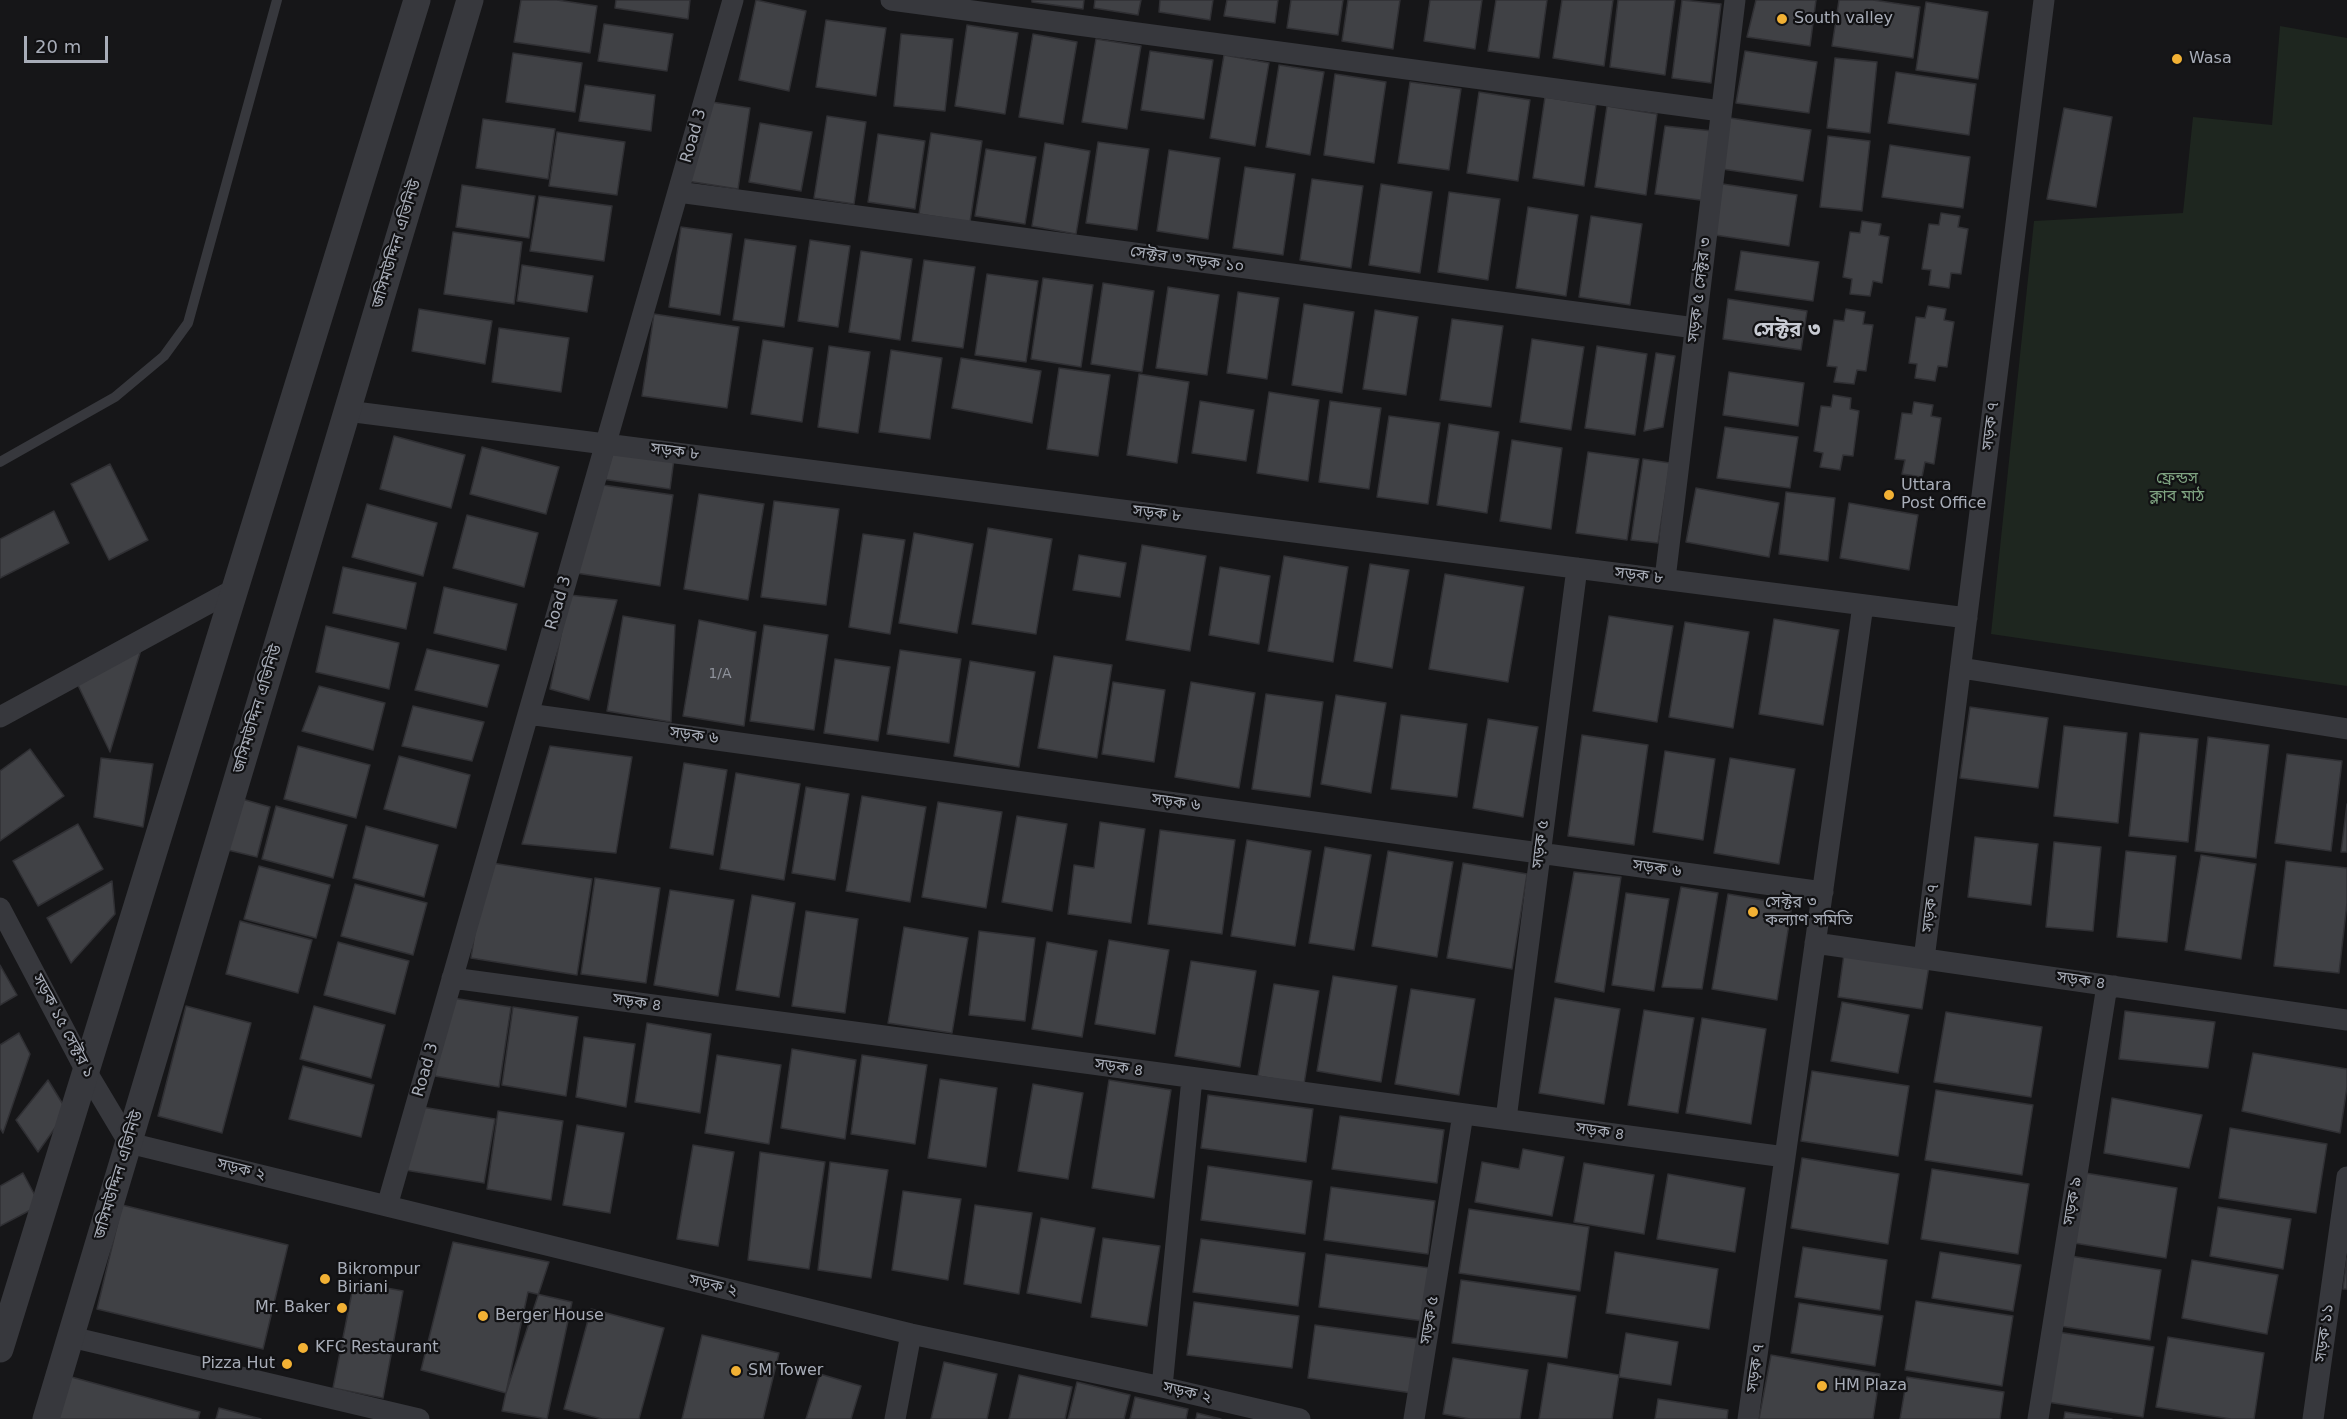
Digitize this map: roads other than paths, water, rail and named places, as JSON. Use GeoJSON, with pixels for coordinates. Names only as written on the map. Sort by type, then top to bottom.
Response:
{"type":"FeatureCollection","features":[{"type":"Feature","properties":{"kind":"street"},"geometry":{"type":"LineString","coordinates":[[0,1349],[5,1311],[86,1071],[417,0]]}},
{"type":"Feature","properties":{"kind":"street","name":"জসিমউদ্দিন এভিনিউ"},"geometry":{"type":"LineString","coordinates":[[46,1419],[470,0]]}},
{"type":"Feature","properties":{"kind":"street","name":"Road 3"},"geometry":{"type":"LineString","coordinates":[[387,1206],[733,0]]}},
{"type":"Feature","properties":{"kind":"street"},"geometry":{"type":"LineString","coordinates":[[891,0],[1721,111]]}},
{"type":"Feature","properties":{"kind":"street","name":"সড়ক ৫ সেক্টর ৩"},"geometry":{"type":"LineString","coordinates":[[1665,579],[1735,0]]}},
{"type":"Feature","properties":{"kind":"street","name":"সড়ক ৭"},"geometry":{"type":"LineString","coordinates":[[1924,959],[2044,0]]}},
{"type":"Feature","properties":{"kind":"street","name":"সেক্টর ৩ সড়ক ১০"},"geometry":{"type":"LineString","coordinates":[[678,192],[1695,328]]}},
{"type":"Feature","properties":{"kind":"street","name":"সড়ক ৮"},"geometry":{"type":"LineString","coordinates":[[347,411],[1967,618]]}},
{"type":"Feature","properties":{"kind":"street","name":"সড়ক ৫"},"geometry":{"type":"LineString","coordinates":[[1506,1119],[1577,568]]}},
{"type":"Feature","properties":{"kind":"street"},"geometry":{"type":"LineString","coordinates":[[0,717],[235,589]]}},
{"type":"Feature","properties":{"kind":"street","name":"সড়ক ৭"},"geometry":{"type":"LineString","coordinates":[[1748,1419],[1863,605]]}},
{"type":"Feature","properties":{"kind":"street"},"geometry":{"type":"LineString","coordinates":[[1961,668],[2347,729]]}},
{"type":"Feature","properties":{"kind":"street","name":"সড়ক ৬"},"geometry":{"type":"LineString","coordinates":[[528,714],[1823,892]]}},
{"type":"Feature","properties":{"kind":"street","name":"সড়ক ১৫ সেক্টর ১"},"geometry":{"type":"LineString","coordinates":[[0,908],[86,1071],[129,1143]]}},
{"type":"Feature","properties":{"kind":"street","name":"সড়ক ৪"},"geometry":{"type":"LineString","coordinates":[[1815,943],[2347,1020]]}},
{"type":"Feature","properties":{"kind":"street","name":"সড়ক ৪"},"geometry":{"type":"LineString","coordinates":[[452,978],[1785,1157]]}},
{"type":"Feature","properties":{"kind":"street","name":"সড়ক ৯"},"geometry":{"type":"LineString","coordinates":[[2037,1419],[2106,992],[2114,986]]}},
{"type":"Feature","properties":{"kind":"street"},"geometry":{"type":"LineString","coordinates":[[1162,1387],[1192,1078]]}},
{"type":"Feature","properties":{"kind":"street","name":"সড়ক ৫"},"geometry":{"type":"LineString","coordinates":[[1414,1419],[1463,1114]]}},
{"type":"Feature","properties":{"kind":"street","name":"সড়ক ২"},"geometry":{"type":"LineString","coordinates":[[129,1143],[910,1334],[1162,1387],[1300,1419]]}},
{"type":"Feature","properties":{"kind":"street","name":"সড়ক ১১"},"geometry":{"type":"LineString","coordinates":[[2313,1419],[2339,1294],[2347,1176]]}},
{"type":"Feature","properties":{"kind":"street"},"geometry":{"type":"LineString","coordinates":[[895,1419],[910,1334]]}},
{"type":"Feature","properties":{"kind":"street"},"geometry":{"type":"LineString","coordinates":[[71,1337],[419,1419]]}},
{"type":"Feature","properties":{"kind":"lane"},"geometry":{"type":"LineString","coordinates":[[0,462],[115,397],[164,356],[188,323],[277,0]]}},
{"type":"Feature","properties":{"kind":"place","name":"South valley"},"geometry":{"type":"Point","coordinates":[1782,19]}},
{"type":"Feature","properties":{"kind":"place","name":"Wasa"},"geometry":{"type":"Point","coordinates":[2177,59]}},
{"type":"Feature","properties":{"kind":"place","name":"Uttara Post Office"},"geometry":{"type":"Point","coordinates":[1889,495]}},
{"type":"Feature","properties":{"kind":"place","name":"সেক্টর ৩ কল্যাণ সমিতি"},"geometry":{"type":"Point","coordinates":[1753,912]}},
{"type":"Feature","properties":{"kind":"place","name":"Bikrompur Biriani"},"geometry":{"type":"Point","coordinates":[325,1279]}},
{"type":"Feature","properties":{"kind":"place","name":"Mr. Baker"},"geometry":{"type":"Point","coordinates":[342,1308]}},
{"type":"Feature","properties":{"kind":"place","name":"Berger House"},"geometry":{"type":"Point","coordinates":[483,1316]}},
{"type":"Feature","properties":{"kind":"place","name":"KFC Restaurant"},"geometry":{"type":"Point","coordinates":[303,1348]}},
{"type":"Feature","properties":{"kind":"place","name":"Pizza Hut"},"geometry":{"type":"Point","coordinates":[287,1364]}},
{"type":"Feature","properties":{"kind":"place","name":"SM Tower"},"geometry":{"type":"Point","coordinates":[736,1371]}},
{"type":"Feature","properties":{"kind":"place","name":"HM Plaza"},"geometry":{"type":"Point","coordinates":[1822,1386]}},
{"type":"Feature","properties":{"kind":"district","name":"সেক্টর ৩"},"geometry":{"type":"Point","coordinates":[1787,331]}},
{"type":"Feature","properties":{"kind":"park label","name":"ফ্রেন্ডস ক্লাব মাঠ"},"geometry":{"type":"Point","coordinates":[2177,488]}}]}
